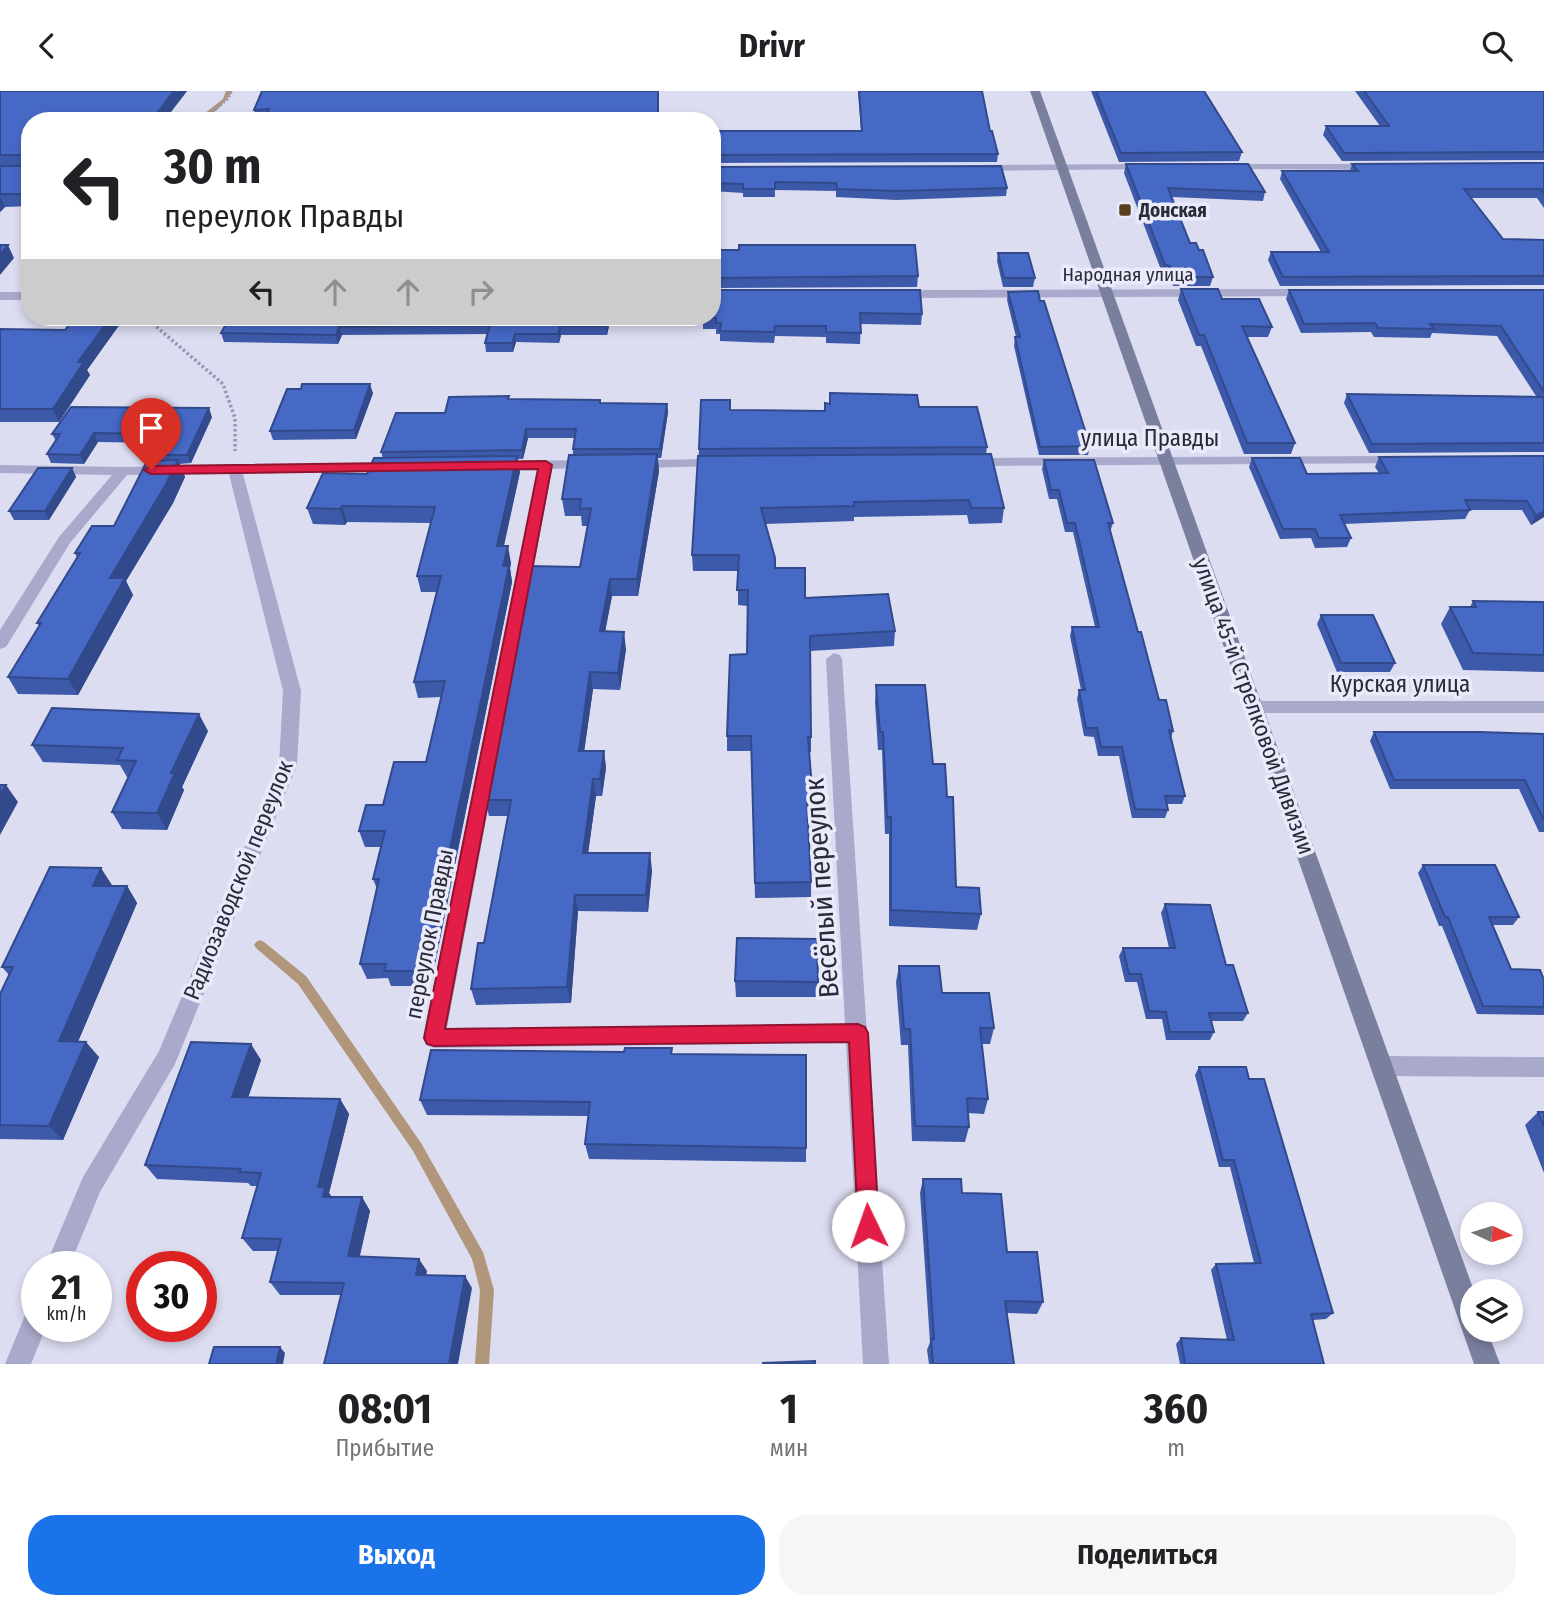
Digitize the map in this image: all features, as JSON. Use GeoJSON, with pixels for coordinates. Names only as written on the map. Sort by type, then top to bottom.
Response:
{"type":"FeatureCollection","features":[{"type":"Feature","properties":{"kind":"main road","name":"улица 45-й Стрелковой Дивизии"},"geometry":{"type":"LineString","coordinates":[[1035,91],[1460,1287]]}},
{"type":"Feature","properties":{"kind":"main road"},"geometry":{"type":"LineString","coordinates":[[1479,1342],[1487,1364]]}},
{"type":"Feature","properties":{"kind":"street"},"geometry":{"type":"LineString","coordinates":[[969,168],[1163,167]]}},
{"type":"Feature","properties":{"kind":"street"},"geometry":{"type":"LineString","coordinates":[[1218,167],[1381,167]]}},
{"type":"Feature","properties":{"kind":"street","name":"Народная улица"},"geometry":{"type":"LineString","coordinates":[[880,294],[1320,293]]}},
{"type":"Feature","properties":{"kind":"street"},"geometry":{"type":"LineString","coordinates":[[0,296],[21,296]]}},
{"type":"Feature","properties":{"kind":"street","name":"улица Правды"},"geometry":{"type":"LineString","coordinates":[[949,462],[1409,460]]}},
{"type":"Feature","properties":{"kind":"street"},"geometry":{"type":"LineString","coordinates":[[478,465],[740,463]]}},
{"type":"Feature","properties":{"kind":"street","name":"переулок Правды"},"geometry":{"type":"LineString","coordinates":[[546,465],[434,1038],[858,1033]]}},
{"type":"Feature","properties":{"kind":"street"},"geometry":{"type":"LineString","coordinates":[[0,469],[123,471],[410,467]]}},
{"type":"Feature","properties":{"kind":"street","name":"Радиозаводской переулок"},"geometry":{"type":"LineString","coordinates":[[64,1251],[91,1185],[167,1057],[288,765],[292,691],[234,469]]}},
{"type":"Feature","properties":{"kind":"street"},"geometry":{"type":"LineString","coordinates":[[0,643],[64,540],[123,471]]}},
{"type":"Feature","properties":{"kind":"street","name":"Весёлый переулок"},"geometry":{"type":"LineString","coordinates":[[834,659],[876,1364]]}},
{"type":"Feature","properties":{"kind":"street","name":"Курская улица"},"geometry":{"type":"LineString","coordinates":[[1255,707],[1544,707]]}},
{"type":"Feature","properties":{"kind":"street"},"geometry":{"type":"LineString","coordinates":[[1381,1066],[1544,1067]]}},
{"type":"Feature","properties":{"kind":"street"},"geometry":{"type":"LineString","coordinates":[[18,1364],[27,1342]]}},
{"type":"Feature","properties":{"kind":"path"},"geometry":{"type":"LineString","coordinates":[[213,112],[228,99],[232,91]]}},
{"type":"Feature","properties":{"kind":"path"},"geometry":{"type":"LineString","coordinates":[[155,326],[223,384],[234,418],[234,469]]}},
{"type":"Feature","properties":{"kind":"building"},"geometry":{"type":"Polygon","coordinates":[[[0,91],[174,91],[158,112],[21,112],[21,155],[0,155],[0,91]]]}},
{"type":"Feature","properties":{"kind":"building"},"geometry":{"type":"Polygon","coordinates":[[[262,91],[658,91],[658,112],[254,110],[262,91]]]}},
{"type":"Feature","properties":{"kind":"building"},"geometry":{"type":"Polygon","coordinates":[[[859,91],[982,91],[998,154],[721,155],[721,131],[862,131],[859,91]]]}},
{"type":"Feature","properties":{"kind":"building"},"geometry":{"type":"Polygon","coordinates":[[[1096,91],[1204,91],[1242,152],[1121,153],[1096,91]]]}},
{"type":"Feature","properties":{"kind":"building"},"geometry":{"type":"Polygon","coordinates":[[[1364,91],[1544,91],[1544,152],[1344,153],[1326,126],[1389,126],[1364,91]]]}},
{"type":"Feature","properties":{"kind":"building"},"geometry":{"type":"Polygon","coordinates":[[[1544,163],[1544,193],[1541,189],[1464,189],[1503,239],[1544,240],[1544,276],[1283,277],[1271,252],[1329,252],[1282,171],[1358,171],[1352,164],[1544,163]]]}},
{"type":"Feature","properties":{"kind":"building"},"geometry":{"type":"Polygon","coordinates":[[[1126,164],[1248,164],[1265,192],[1168,188],[1190,243],[1196,243],[1199,250],[1203,250],[1213,277],[1175,277],[1170,266],[1165,265],[1126,164]]]}},
{"type":"Feature","properties":{"kind":"building"},"geometry":{"type":"Polygon","coordinates":[[[0,166],[21,166],[21,194],[0,194],[0,166]]]}},
{"type":"Feature","properties":{"kind":"building"},"geometry":{"type":"Polygon","coordinates":[[[1001,166],[1007,188],[897,191],[837,189],[836,183],[775,182],[775,189],[743,189],[743,184],[721,183],[721,167],[1001,166]]]}},
{"type":"Feature","properties":{"kind":"building"},"geometry":{"type":"Polygon","coordinates":[[[0,245],[8,245],[0,255],[0,245]]]}},
{"type":"Feature","properties":{"kind":"building"},"geometry":{"type":"Polygon","coordinates":[[[739,245],[915,245],[918,276],[721,278],[721,250],[739,250],[739,245]]]}},
{"type":"Feature","properties":{"kind":"building"},"geometry":{"type":"Polygon","coordinates":[[[998,253],[1028,253],[1035,278],[1004,278],[998,253]]]}},
{"type":"Feature","properties":{"kind":"building"},"geometry":{"type":"Polygon","coordinates":[[[1181,289],[1218,289],[1222,299],[1259,299],[1272,327],[1242,326],[1295,443],[1247,443],[1204,335],[1199,335],[1181,289]]]}},
{"type":"Feature","properties":{"kind":"building"},"geometry":{"type":"Polygon","coordinates":[[[721,290],[920,290],[922,314],[860,313],[861,333],[826,332],[826,326],[775,326],[774,332],[720,331],[721,290]]]}},
{"type":"Feature","properties":{"kind":"building"},"geometry":{"type":"Polygon","coordinates":[[[1289,290],[1544,290],[1544,392],[1501,326],[1430,324],[1434,329],[1378,328],[1375,323],[1304,324],[1289,290]]]}},
{"type":"Feature","properties":{"kind":"building"},"geometry":{"type":"Polygon","coordinates":[[[1038,291],[1040,301],[1044,301],[1090,446],[1040,447],[1015,337],[1020,337],[1008,292],[1038,291]]]}},
{"type":"Feature","properties":{"kind":"building"},"geometry":{"type":"Polygon","coordinates":[[[68,326],[104,326],[78,362],[84,362],[53,409],[0,409],[0,329],[65,330],[68,326]]]}},
{"type":"Feature","properties":{"kind":"building"},"geometry":{"type":"Polygon","coordinates":[[[225,326],[414,326],[339,327],[336,335],[221,333],[225,326]]]}},
{"type":"Feature","properties":{"kind":"building"},"geometry":{"type":"Polygon","coordinates":[[[490,326],[560,326],[558,334],[515,334],[512,343],[485,343],[490,326]]]}},
{"type":"Feature","properties":{"kind":"building"},"geometry":{"type":"Polygon","coordinates":[[[302,384],[370,384],[354,430],[270,431],[287,389],[301,389],[302,384]]]}},
{"type":"Feature","properties":{"kind":"building"},"geometry":{"type":"Polygon","coordinates":[[[830,393],[917,395],[919,407],[977,407],[987,447],[699,449],[701,400],[730,400],[730,410],[825,411],[825,403],[830,404],[830,393]]]}},
{"type":"Feature","properties":{"kind":"building"},"geometry":{"type":"Polygon","coordinates":[[[1347,394],[1544,397],[1544,443],[1372,444],[1347,394]]]}},
{"type":"Feature","properties":{"kind":"building"},"geometry":{"type":"Polygon","coordinates":[[[509,396],[508,399],[667,404],[660,449],[573,449],[576,429],[526,429],[522,450],[381,452],[396,413],[445,413],[449,397],[509,396]]]}},
{"type":"Feature","properties":{"kind":"building"},"geometry":{"type":"Polygon","coordinates":[[[71,407],[209,408],[187,455],[157,455],[168,434],[94,433],[80,455],[47,454],[60,434],[52,434],[71,407]]]}},
{"type":"Feature","properties":{"kind":"building"},"geometry":{"type":"Polygon","coordinates":[[[657,454],[637,579],[610,579],[600,631],[624,632],[618,673],[590,672],[579,751],[604,751],[600,779],[593,779],[583,853],[650,853],[646,895],[575,895],[567,987],[471,989],[478,943],[484,943],[511,800],[485,800],[530,566],[580,567],[591,508],[580,509],[581,499],[562,499],[569,455],[657,454]]]}},
{"type":"Feature","properties":{"kind":"building"},"geometry":{"type":"Polygon","coordinates":[[[991,454],[1004,508],[971,508],[969,500],[854,502],[854,506],[761,508],[775,558],[775,568],[805,568],[805,598],[888,594],[895,631],[810,636],[811,737],[808,737],[813,802],[807,802],[811,882],[755,883],[751,736],[727,736],[730,655],[747,654],[748,590],[737,590],[739,555],[692,555],[698,456],[991,454]]]}},
{"type":"Feature","properties":{"kind":"building"},"geometry":{"type":"Polygon","coordinates":[[[517,456],[497,546],[508,546],[503,566],[509,566],[427,959],[417,959],[415,971],[384,971],[386,964],[360,964],[379,879],[373,879],[385,831],[359,831],[366,805],[383,805],[394,762],[426,762],[445,681],[414,682],[441,576],[417,576],[435,507],[307,508],[323,473],[367,474],[374,458],[517,456]]]}},
{"type":"Feature","properties":{"kind":"building"},"geometry":{"type":"Polygon","coordinates":[[[1544,456],[1544,511],[1536,516],[1527,501],[1465,500],[1470,510],[1340,515],[1351,538],[1319,538],[1315,529],[1283,529],[1252,458],[1300,458],[1307,474],[1388,473],[1379,457],[1544,456]]]}},
{"type":"Feature","properties":{"kind":"building"},"geometry":{"type":"Polygon","coordinates":[[[178,460],[110,578],[125,578],[68,679],[8,677],[80,553],[75,553],[92,526],[114,526],[147,461],[178,460]]]}},
{"type":"Feature","properties":{"kind":"building"},"geometry":{"type":"Polygon","coordinates":[[[1044,460],[1094,460],[1113,523],[1108,523],[1138,632],[1141,632],[1159,700],[1166,700],[1173,731],[1169,730],[1185,796],[1165,796],[1168,810],[1135,809],[1122,747],[1101,747],[1097,728],[1086,728],[1079,690],[1085,690],[1072,627],[1099,627],[1075,523],[1067,523],[1059,490],[1051,490],[1044,460]]]}},
{"type":"Feature","properties":{"kind":"building"},"geometry":{"type":"Polygon","coordinates":[[[38,468],[72,468],[45,511],[9,511],[38,468]]]}},
{"type":"Feature","properties":{"kind":"building"},"geometry":{"type":"Polygon","coordinates":[[[1473,601],[1544,602],[1544,655],[1473,653],[1450,607],[1476,607],[1473,601]]]}},
{"type":"Feature","properties":{"kind":"building"},"geometry":{"type":"Polygon","coordinates":[[[1321,615],[1373,615],[1395,663],[1341,663],[1321,615]]]}},
{"type":"Feature","properties":{"kind":"building"},"geometry":{"type":"Polygon","coordinates":[[[876,685],[925,685],[933,764],[945,764],[947,797],[953,797],[956,887],[979,888],[981,914],[891,910],[891,817],[887,817],[883,732],[880,732],[876,685]]]}},
{"type":"Feature","properties":{"kind":"building"},"geometry":{"type":"Polygon","coordinates":[[[52,708],[199,714],[171,773],[175,773],[157,813],[112,812],[136,761],[117,760],[123,748],[32,745],[52,708]]]}},
{"type":"Feature","properties":{"kind":"building"},"geometry":{"type":"Polygon","coordinates":[[[1374,732],[1544,734],[1544,821],[1525,780],[1394,780],[1374,732]]]}},
{"type":"Feature","properties":{"kind":"building"},"geometry":{"type":"Polygon","coordinates":[[[1423,865],[1495,865],[1519,917],[1489,917],[1511,969],[1540,970],[1544,980],[1544,1007],[1483,1006],[1448,917],[1445,917],[1423,865]]]}},
{"type":"Feature","properties":{"kind":"building"},"geometry":{"type":"Polygon","coordinates":[[[50,867],[101,868],[93,886],[127,886],[59,1041],[86,1042],[49,1126],[0,1125],[0,994],[13,967],[2,967],[50,867]]]}},
{"type":"Feature","properties":{"kind":"building"},"geometry":{"type":"Polygon","coordinates":[[[1165,904],[1210,905],[1226,965],[1233,965],[1248,1013],[1209,1013],[1214,1032],[1170,1032],[1166,1012],[1149,1011],[1141,974],[1129,974],[1123,948],[1175,948],[1165,904]]]}},
{"type":"Feature","properties":{"kind":"building"},"geometry":{"type":"Polygon","coordinates":[[[737,938],[817,939],[818,982],[735,981],[737,938]]]}},
{"type":"Feature","properties":{"kind":"building"},"geometry":{"type":"Polygon","coordinates":[[[899,966],[939,966],[942,993],[989,993],[994,1028],[980,1028],[988,1099],[967,1098],[969,1127],[915,1126],[910,1029],[904,1029],[899,966]]]}},
{"type":"Feature","properties":{"kind":"building"},"geometry":{"type":"Polygon","coordinates":[[[191,1042],[251,1044],[232,1097],[340,1099],[318,1187],[325,1187],[323,1197],[362,1197],[348,1256],[419,1259],[416,1275],[465,1276],[449,1364],[324,1364],[344,1283],[270,1282],[281,1239],[242,1238],[261,1173],[240,1172],[241,1169],[145,1165],[191,1042]]]}},
{"type":"Feature","properties":{"kind":"building"},"geometry":{"type":"Polygon","coordinates":[[[625,1048],[672,1048],[671,1054],[806,1055],[806,1148],[585,1144],[590,1102],[420,1100],[431,1050],[624,1052],[625,1048]]]}},
{"type":"Feature","properties":{"kind":"building"},"geometry":{"type":"Polygon","coordinates":[[[1199,1067],[1246,1067],[1249,1079],[1264,1079],[1333,1313],[1311,1314],[1324,1364],[1185,1364],[1181,1338],[1234,1340],[1216,1264],[1261,1263],[1234,1160],[1223,1160],[1199,1067]]]}},
{"type":"Feature","properties":{"kind":"building"},"geometry":{"type":"Polygon","coordinates":[[[1538,1112],[1544,1112],[1544,1127],[1538,1112]]]}},
{"type":"Feature","properties":{"kind":"building"},"geometry":{"type":"Polygon","coordinates":[[[923,1179],[961,1179],[962,1193],[1001,1194],[1007,1252],[1037,1252],[1043,1302],[1005,1301],[1014,1364],[933,1364],[931,1339],[934,1339],[923,1179]]]}},
{"type":"Feature","properties":{"kind":"building"},"geometry":{"type":"Polygon","coordinates":[[[214,1347],[280,1347],[276,1364],[209,1364],[214,1347]]]}},
{"type":"Feature","properties":{"kind":"building"},"geometry":{"type":"Polygon","coordinates":[[[815,1361],[815,1364],[763,1364],[763,1363],[815,1361]]]}},
{"type":"Feature","properties":{"kind":"waterway"},"geometry":{"type":"LineString","coordinates":[[210,112],[225,100],[229,91]]}},
{"type":"Feature","properties":{"kind":"waterway"},"geometry":{"type":"LineString","coordinates":[[260,945],[302,980],[417,1147],[478,1257],[487,1290],[482,1364]]}},
{"type":"Feature","properties":{"kind":"place","name":"Донская"},"geometry":{"type":"Point","coordinates":[1125,210]}},
{"type":"Feature","properties":{"kind":"route"},"geometry":{"type":"LineString","coordinates":[[151,470],[546,465],[434,1038],[858,1033],[868,1226]]}}]}
